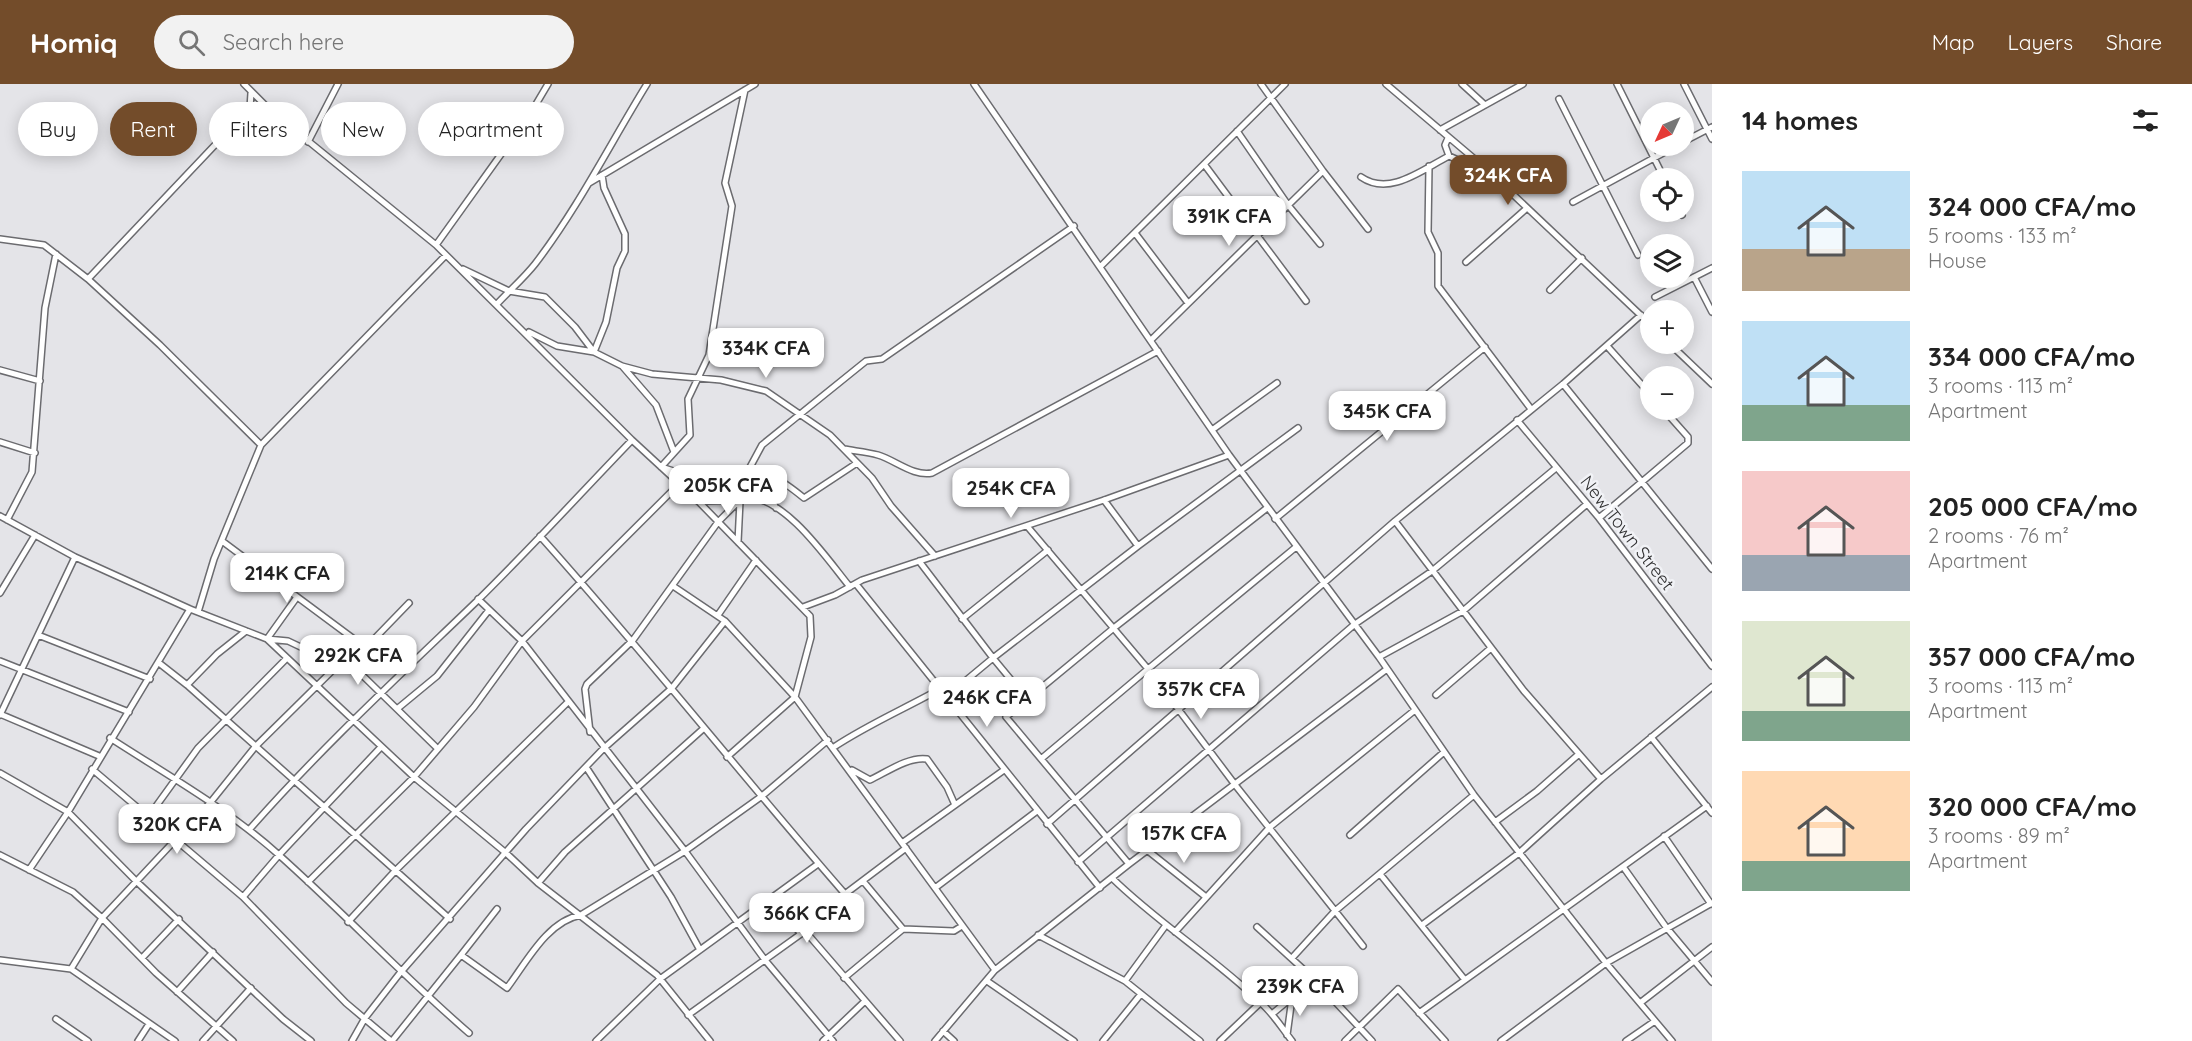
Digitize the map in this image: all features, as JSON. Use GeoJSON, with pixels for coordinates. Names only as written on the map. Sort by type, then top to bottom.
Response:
{"type":"FeatureCollection","features":[{"type":"Feature","properties":{"kind":"street"},"geometry":{"type":"LineString","coordinates":[[244,84],[261,102]]}},
{"type":"Feature","properties":{"kind":"street"},"geometry":{"type":"LineString","coordinates":[[309,140],[338,84]]}},
{"type":"Feature","properties":{"kind":"street"},"geometry":{"type":"LineString","coordinates":[[436,245],[532,111],[548,84]]}},
{"type":"Feature","properties":{"kind":"street"},"geometry":{"type":"LineString","coordinates":[[497,304],[534,265],[588,183],[646,84]]}},
{"type":"Feature","properties":{"kind":"street"},"geometry":{"type":"LineString","coordinates":[[588,183],[755,84]]}},
{"type":"Feature","properties":{"kind":"street"},"geometry":{"type":"LineString","coordinates":[[974,84],[1074,226],[1212,430],[1275,519],[1379,657],[1474,795],[1606,963],[1672,1041]]}},
{"type":"Feature","properties":{"kind":"street"},"geometry":{"type":"LineString","coordinates":[[1261,84],[1368,229]]}},
{"type":"Feature","properties":{"kind":"street"},"geometry":{"type":"LineString","coordinates":[[1101,266],[1285,84]]}},
{"type":"Feature","properties":{"kind":"street"},"geometry":{"type":"LineString","coordinates":[[1386,84],[1484,167],[1640,314]]}},
{"type":"Feature","properties":{"kind":"street"},"geometry":{"type":"LineString","coordinates":[[1392,89],[1398,84]]}},
{"type":"Feature","properties":{"kind":"street"},"geometry":{"type":"LineString","coordinates":[[1462,84],[1485,105]]}},
{"type":"Feature","properties":{"kind":"street"},"geometry":{"type":"LineString","coordinates":[[1440,130],[1523,84]]}},
{"type":"Feature","properties":{"kind":"street"},"geometry":{"type":"LineString","coordinates":[[1617,84],[1659,168]]}},
{"type":"Feature","properties":{"kind":"street"},"geometry":{"type":"LineString","coordinates":[[1684,84],[1710,128],[1712,139]]}},
{"type":"Feature","properties":{"kind":"street"},"geometry":{"type":"LineString","coordinates":[[661,467],[690,435],[688,399],[709,355],[732,206],[725,183],[745,90]]}},
{"type":"Feature","properties":{"kind":"street"},"geometry":{"type":"LineString","coordinates":[[88,279],[250,108],[251,93]]}},
{"type":"Feature","properties":{"kind":"street"},"geometry":{"type":"LineString","coordinates":[[1559,99],[1638,255]]}},
{"type":"Feature","properties":{"kind":"street"},"geometry":{"type":"LineString","coordinates":[[1694,136],[1710,128]]}},
{"type":"Feature","properties":{"kind":"street"},"geometry":{"type":"LineString","coordinates":[[1237,131],[1288,205],[1320,244]]}},
{"type":"Feature","properties":{"kind":"street"},"geometry":{"type":"LineString","coordinates":[[1448,138],[1445,145],[1449,156],[1471,166],[1484,167]]}},
{"type":"Feature","properties":{"kind":"street"},"geometry":{"type":"LineString","coordinates":[[309,143],[436,245],[524,330],[632,440],[698,501],[784,592],[803,607],[810,616],[811,637],[795,697],[727,757]]}},
{"type":"Feature","properties":{"kind":"street"},"geometry":{"type":"LineString","coordinates":[[1361,177],[1368,182],[1383,184],[1414,178],[1429,166],[1449,156]]}},
{"type":"Feature","properties":{"kind":"street"},"geometry":{"type":"LineString","coordinates":[[1573,202],[1653,157]]}},
{"type":"Feature","properties":{"kind":"street"},"geometry":{"type":"LineString","coordinates":[[1204,165],[1306,301]]}},
{"type":"Feature","properties":{"kind":"street"},"geometry":{"type":"LineString","coordinates":[[1429,166],[1428,232],[1438,253],[1438,286],[1531,409]]}},
{"type":"Feature","properties":{"kind":"street"},"geometry":{"type":"LineString","coordinates":[[1151,340],[1323,171]]}},
{"type":"Feature","properties":{"kind":"street"},"geometry":{"type":"LineString","coordinates":[[594,352],[606,322],[617,268],[625,251],[625,234],[604,188],[602,175]]}},
{"type":"Feature","properties":{"kind":"street"},"geometry":{"type":"LineString","coordinates":[[1466,262],[1527,208]]}},
{"type":"Feature","properties":{"kind":"street"},"geometry":{"type":"LineString","coordinates":[[738,542],[741,496],[748,471],[762,445],[866,361],[882,359],[1074,226]]}},
{"type":"Feature","properties":{"kind":"street"},"geometry":{"type":"LineString","coordinates":[[1135,233],[1188,303]]}},
{"type":"Feature","properties":{"kind":"street"},"geometry":{"type":"LineString","coordinates":[[0,240],[44,245],[88,279],[160,345],[261,445]]}},
{"type":"Feature","properties":{"kind":"street"},"geometry":{"type":"LineString","coordinates":[[8,520],[32,472],[45,308],[56,254]]}},
{"type":"Feature","properties":{"kind":"street"},"geometry":{"type":"LineString","coordinates":[[198,612],[222,541],[261,445],[446,255]]}},
{"type":"Feature","properties":{"kind":"street"},"geometry":{"type":"LineString","coordinates":[[1550,290],[1582,258]]}},
{"type":"Feature","properties":{"kind":"street"},"geometry":{"type":"LineString","coordinates":[[459,267],[509,291],[545,297],[575,327],[594,352]]}},
{"type":"Feature","properties":{"kind":"street"},"geometry":{"type":"LineString","coordinates":[[1712,268],[1694,277],[1712,312]]}},
{"type":"Feature","properties":{"kind":"street"},"geometry":{"type":"LineString","coordinates":[[1655,297],[1673,288]]}},
{"type":"Feature","properties":{"kind":"street"},"geometry":{"type":"LineString","coordinates":[[1047,824],[1395,521],[1563,384],[1640,316]]}},
{"type":"Feature","properties":{"kind":"street"},"geometry":{"type":"LineString","coordinates":[[524,330],[557,346],[594,352],[622,366],[652,374],[700,377],[766,391],[799,413],[843,449],[935,556]]}},
{"type":"Feature","properties":{"kind":"street"},"geometry":{"type":"LineString","coordinates":[[1607,346],[1640,383]]}},
{"type":"Feature","properties":{"kind":"street"},"geometry":{"type":"LineString","coordinates":[[1275,519],[1485,347]]}},
{"type":"Feature","properties":{"kind":"street"},"geometry":{"type":"LineString","coordinates":[[843,449],[878,455],[913,471],[932,473],[1158,351]]}},
{"type":"Feature","properties":{"kind":"street"},"geometry":{"type":"LineString","coordinates":[[1680,354],[1712,384]]}},
{"type":"Feature","properties":{"kind":"street"},"geometry":{"type":"LineString","coordinates":[[622,366],[656,405],[674,452]]}},
{"type":"Feature","properties":{"kind":"street"},"geometry":{"type":"LineString","coordinates":[[0,370],[40,381]]}},
{"type":"Feature","properties":{"kind":"street"},"geometry":{"type":"LineString","coordinates":[[1212,430],[1277,383]]}},
{"type":"Feature","properties":{"kind":"street"},"geometry":{"type":"LineString","coordinates":[[1563,384],[1712,569]]}},
{"type":"Feature","properties":{"kind":"street","name":"New Town Street"},"geometry":{"type":"LineString","coordinates":[[1517,420],[1599,518],[1712,666]]}},
{"type":"Feature","properties":{"kind":"street"},"geometry":{"type":"LineString","coordinates":[[1599,518],[1688,443],[1688,437],[1673,420]]}},
{"type":"Feature","properties":{"kind":"street"},"geometry":{"type":"LineString","coordinates":[[946,697],[1138,546],[1298,428]]}},
{"type":"Feature","properties":{"kind":"street"},"geometry":{"type":"LineString","coordinates":[[249,830],[292,781],[380,691],[478,599],[632,440]]}},
{"type":"Feature","properties":{"kind":"street"},"geometry":{"type":"LineString","coordinates":[[0,441],[35,453]]}},
{"type":"Feature","properties":{"kind":"street"},"geometry":{"type":"LineString","coordinates":[[803,607],[853,585],[919,561],[1104,500],[1229,454]]}},
{"type":"Feature","properties":{"kind":"street"},"geometry":{"type":"LineString","coordinates":[[590,732],[585,689],[587,684],[633,640],[718,522],[741,496],[771,478],[780,479],[804,498],[857,463]]}},
{"type":"Feature","properties":{"kind":"street"},"geometry":{"type":"LineString","coordinates":[[661,467],[741,496]]}},
{"type":"Feature","properties":{"kind":"street"},"geometry":{"type":"LineString","coordinates":[[1078,862],[1210,751],[1355,624],[1432,571],[1556,468]]}},
{"type":"Feature","properties":{"kind":"street"},"geometry":{"type":"LineString","coordinates":[[762,483],[776,508]]}},
{"type":"Feature","properties":{"kind":"street"},"geometry":{"type":"LineString","coordinates":[[308,882],[414,777],[522,641],[679,484]]}},
{"type":"Feature","properties":{"kind":"street"},"geometry":{"type":"LineString","coordinates":[[698,501],[750,496],[776,508],[802,528],[940,689],[1100,888]]}},
{"type":"Feature","properties":{"kind":"street"},"geometry":{"type":"LineString","coordinates":[[1104,500],[1138,546]]}},
{"type":"Feature","properties":{"kind":"street"},"geometry":{"type":"LineString","coordinates":[[1379,657],[1463,611],[1587,504]]}},
{"type":"Feature","properties":{"kind":"street"},"geometry":{"type":"LineString","coordinates":[[1129,864],[1006,717],[1115,627],[1267,508]]}},
{"type":"Feature","properties":{"kind":"street"},"geometry":{"type":"LineString","coordinates":[[0,516],[75,556],[190,609],[267,639],[288,641],[326,659],[349,666],[380,691],[438,749]]}},
{"type":"Feature","properties":{"kind":"street"},"geometry":{"type":"LineString","coordinates":[[1395,521],[1491,648],[1601,779]]}},
{"type":"Feature","properties":{"kind":"street"},"geometry":{"type":"LineString","coordinates":[[1027,526],[1115,627],[1236,786],[1363,946]]}},
{"type":"Feature","properties":{"kind":"street"},"geometry":{"type":"LineString","coordinates":[[0,593],[35,535]]}},
{"type":"Feature","properties":{"kind":"street"},"geometry":{"type":"LineString","coordinates":[[540,536],[633,640],[703,729],[845,894]]}},
{"type":"Feature","properties":{"kind":"street"},"geometry":{"type":"LineString","coordinates":[[222,541],[366,648]]}},
{"type":"Feature","properties":{"kind":"street"},"geometry":{"type":"LineString","coordinates":[[1041,759],[1296,547]]}},
{"type":"Feature","properties":{"kind":"street"},"geometry":{"type":"LineString","coordinates":[[962,619],[1048,550]]}},
{"type":"Feature","properties":{"kind":"street"},"geometry":{"type":"LineString","coordinates":[[75,556],[0,715],[99,756]]}},
{"type":"Feature","properties":{"kind":"street"},"geometry":{"type":"LineString","coordinates":[[718,615],[756,560]]}},
{"type":"Feature","properties":{"kind":"street"},"geometry":{"type":"LineString","coordinates":[[919,561],[962,619],[1027,699]]}},
{"type":"Feature","properties":{"kind":"street"},"geometry":{"type":"LineString","coordinates":[[673,586],[725,621],[795,697],[834,747],[995,970]]}},
{"type":"Feature","properties":{"kind":"street"},"geometry":{"type":"LineString","coordinates":[[267,639],[297,597]]}},
{"type":"Feature","properties":{"kind":"street"},"geometry":{"type":"LineString","coordinates":[[478,599],[522,641],[828,1040],[864,1002]]}},
{"type":"Feature","properties":{"kind":"street"},"geometry":{"type":"LineString","coordinates":[[349,666],[410,603]]}},
{"type":"Feature","properties":{"kind":"street"},"geometry":{"type":"LineString","coordinates":[[29,870],[68,812],[99,756],[150,679],[190,609]]}},
{"type":"Feature","properties":{"kind":"street"},"geometry":{"type":"LineString","coordinates":[[397,709],[437,676],[489,610]]}},
{"type":"Feature","properties":{"kind":"street"},"geometry":{"type":"LineString","coordinates":[[352,1041],[365,1018],[400,973],[507,852],[603,749],[672,688],[725,621]]}},
{"type":"Feature","properties":{"kind":"street"},"geometry":{"type":"LineString","coordinates":[[187,685],[217,654],[246,631]]}},
{"type":"Feature","properties":{"kind":"street"},"geometry":{"type":"LineString","coordinates":[[38,635],[150,679]]}},
{"type":"Feature","properties":{"kind":"street"},"geometry":{"type":"LineString","coordinates":[[267,639],[414,777],[507,852],[538,882],[660,979],[710,1041]]}},
{"type":"Feature","properties":{"kind":"street"},"geometry":{"type":"LineString","coordinates":[[1436,695],[1491,648]]}},
{"type":"Feature","properties":{"kind":"street"},"geometry":{"type":"LineString","coordinates":[[149,816],[198,748],[287,658]]}},
{"type":"Feature","properties":{"kind":"street"},"geometry":{"type":"LineString","coordinates":[[0,661],[129,712]]}},
{"type":"Feature","properties":{"kind":"street"},"geometry":{"type":"LineString","coordinates":[[71,969],[102,918],[210,803],[255,747],[341,662]]}},
{"type":"Feature","properties":{"kind":"street"},"geometry":{"type":"LineString","coordinates":[[159,663],[187,685],[323,809],[450,919]]}},
{"type":"Feature","properties":{"kind":"street"},"geometry":{"type":"LineString","coordinates":[[935,1041],[995,970],[1129,864],[1236,786],[1387,669]]}},
{"type":"Feature","properties":{"kind":"street"},"geometry":{"type":"LineString","coordinates":[[1422,925],[1519,854],[1601,779],[1712,687]]}},
{"type":"Feature","properties":{"kind":"street"},"geometry":{"type":"LineString","coordinates":[[834,747],[857,732],[940,689]]}},
{"type":"Feature","properties":{"kind":"street"},"geometry":{"type":"LineString","coordinates":[[348,922],[396,870],[457,813],[568,702]]}},
{"type":"Feature","properties":{"kind":"street"},"geometry":{"type":"LineString","coordinates":[[1176,932],[1270,827],[1415,710]]}},
{"type":"Feature","properties":{"kind":"street"},"geometry":{"type":"LineString","coordinates":[[538,882],[565,852],[634,788],[703,729]]}},
{"type":"Feature","properties":{"kind":"street"},"geometry":{"type":"LineString","coordinates":[[1651,737],[1712,813]]}},
{"type":"Feature","properties":{"kind":"street"},"geometry":{"type":"LineString","coordinates":[[110,738],[249,830],[308,882],[400,973],[469,1033]]}},
{"type":"Feature","properties":{"kind":"street"},"geometry":{"type":"LineString","coordinates":[[461,955],[507,988],[554,928],[569,917],[581,915],[685,851],[762,796],[828,740]]}},
{"type":"Feature","properties":{"kind":"street"},"geometry":{"type":"LineString","coordinates":[[243,897],[279,855],[381,747]]}},
{"type":"Feature","properties":{"kind":"street"},"geometry":{"type":"LineString","coordinates":[[1350,835],[1444,752]]}},
{"type":"Feature","properties":{"kind":"street"},"geometry":{"type":"LineString","coordinates":[[1495,822],[1537,791],[1579,754]]}},
{"type":"Feature","properties":{"kind":"street"},"geometry":{"type":"LineString","coordinates":[[850,769],[870,780],[902,765],[921,758],[927,759],[947,787],[955,805]]}},
{"type":"Feature","properties":{"kind":"street"},"geometry":{"type":"LineString","coordinates":[[586,767],[614,807],[700,950]]}},
{"type":"Feature","properties":{"kind":"street"},"geometry":{"type":"LineString","coordinates":[[92,769],[243,897],[346,1003],[392,1041],[497,909]]}},
{"type":"Feature","properties":{"kind":"street"},"geometry":{"type":"LineString","coordinates":[[688,1015],[803,933],[845,894],[904,845],[1004,770]]}},
{"type":"Feature","properties":{"kind":"street"},"geometry":{"type":"LineString","coordinates":[[0,773],[68,812],[136,881],[311,1041]]}},
{"type":"Feature","properties":{"kind":"street"},"geometry":{"type":"LineString","coordinates":[[1293,958],[1335,911],[1474,795]]}},
{"type":"Feature","properties":{"kind":"street"},"geometry":{"type":"LineString","coordinates":[[1419,1013],[1624,868],[1707,806]]}},
{"type":"Feature","properties":{"kind":"street"},"geometry":{"type":"LineString","coordinates":[[935,888],[1037,811]]}},
{"type":"Feature","properties":{"kind":"street"},"geometry":{"type":"LineString","coordinates":[[1506,1040],[1606,963],[1711,903],[1664,836]]}},
{"type":"Feature","properties":{"kind":"street"},"geometry":{"type":"LineString","coordinates":[[1148,850],[1206,897]]}},
{"type":"Feature","properties":{"kind":"street"},"geometry":{"type":"LineString","coordinates":[[0,855],[73,892],[177,992],[233,1041]]}},
{"type":"Feature","properties":{"kind":"street"},"geometry":{"type":"LineString","coordinates":[[596,1041],[660,979],[818,864]]}},
{"type":"Feature","properties":{"kind":"street"},"geometry":{"type":"LineString","coordinates":[[1624,868],[1666,927],[1712,982]]}},
{"type":"Feature","properties":{"kind":"street"},"geometry":{"type":"LineString","coordinates":[[1380,874],[1464,980]]}},
{"type":"Feature","properties":{"kind":"street"},"geometry":{"type":"LineString","coordinates":[[1112,878],[1142,908],[1176,932],[1261,1002],[1292,1041]]}},
{"type":"Feature","properties":{"kind":"street"},"geometry":{"type":"LineString","coordinates":[[863,881],[903,929]]}},
{"type":"Feature","properties":{"kind":"street"},"geometry":{"type":"LineString","coordinates":[[772,899],[900,1041]]}},
{"type":"Feature","properties":{"kind":"street"},"geometry":{"type":"LineString","coordinates":[[142,958],[179,919]]}},
{"type":"Feature","properties":{"kind":"street"},"geometry":{"type":"LineString","coordinates":[[1125,981],[1166,925]]}},
{"type":"Feature","properties":{"kind":"street"},"geometry":{"type":"LineString","coordinates":[[844,978],[903,929],[954,931],[962,926]]}},
{"type":"Feature","properties":{"kind":"street"},"geometry":{"type":"LineString","coordinates":[[1257,927],[1293,958],[1372,1041]]}},
{"type":"Feature","properties":{"kind":"street"},"geometry":{"type":"LineString","coordinates":[[1038,935],[1125,981],[1200,1041]]}},
{"type":"Feature","properties":{"kind":"street"},"geometry":{"type":"LineString","coordinates":[[1640,1003],[1712,947]]}},
{"type":"Feature","properties":{"kind":"street"},"geometry":{"type":"LineString","coordinates":[[177,992],[213,952]]}},
{"type":"Feature","properties":{"kind":"street"},"geometry":{"type":"LineString","coordinates":[[0,960],[71,969],[175,1041]]}},
{"type":"Feature","properties":{"kind":"street"},"geometry":{"type":"LineString","coordinates":[[1272,1014],[1314,979]]}},
{"type":"Feature","properties":{"kind":"street"},"geometry":{"type":"LineString","coordinates":[[987,981],[1074,1041]]}},
{"type":"Feature","properties":{"kind":"street"},"geometry":{"type":"LineString","coordinates":[[203,1041],[214,1026],[251,988]]}},
{"type":"Feature","properties":{"kind":"street"},"geometry":{"type":"LineString","coordinates":[[1345,1041],[1395,989],[1400,990],[1445,1041]]}},
{"type":"Feature","properties":{"kind":"street"},"geometry":{"type":"LineString","coordinates":[[1103,1041],[1142,994]]}},
{"type":"Feature","properties":{"kind":"street"},"geometry":{"type":"LineString","coordinates":[[1287,1035],[1292,996]]}},
{"type":"Feature","properties":{"kind":"street"},"geometry":{"type":"LineString","coordinates":[[1220,1041],[1261,1002]]}},
{"type":"Feature","properties":{"kind":"street"},"geometry":{"type":"LineString","coordinates":[[56,1018],[88,1041]]}},
{"type":"Feature","properties":{"kind":"street"},"geometry":{"type":"LineString","coordinates":[[1626,1041],[1655,1020]]}},
{"type":"Feature","properties":{"kind":"street"},"geometry":{"type":"LineString","coordinates":[[138,1041],[149,1024]]}},
{"type":"Feature","properties":{"kind":"street"},"geometry":{"type":"LineString","coordinates":[[943,1031],[954,1041]]}}]}
